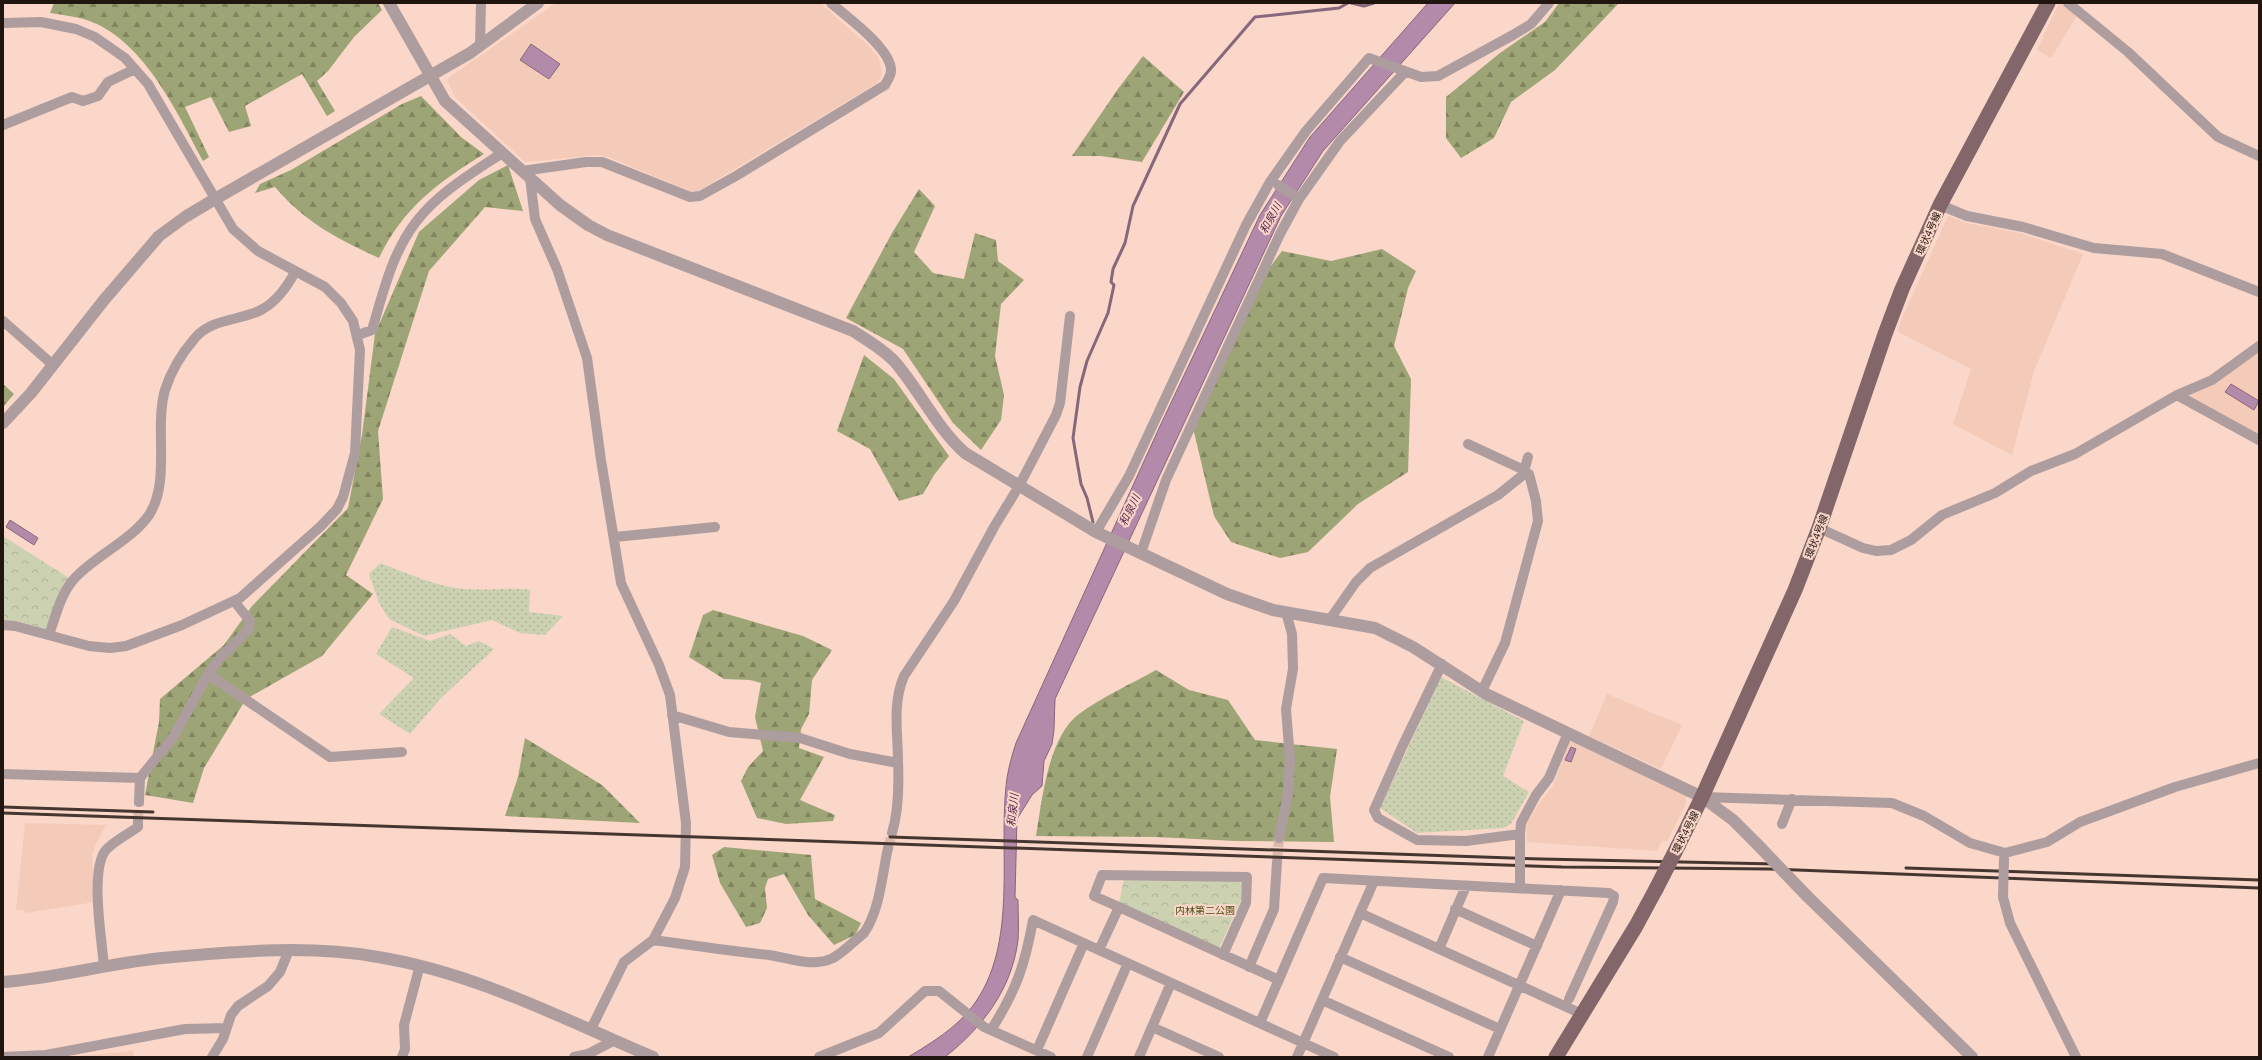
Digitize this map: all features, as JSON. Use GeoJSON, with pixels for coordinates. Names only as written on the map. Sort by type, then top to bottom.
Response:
{"type":"FeatureCollection","features":[{"type":"Feature","properties":{"kind":"main road","name":"環状4号線"},"geometry":{"type":"LineString","coordinates":[[1556,1057],[1636,926],[1702,797],[1795,590],[1819,528],[1884,334],[1902,289],[1940,205],[2048,3]]}},
{"type":"Feature","properties":{"kind":"street"},"geometry":{"type":"LineString","coordinates":[[389,3],[446,101],[560,205],[588,225],[607,235],[847,329],[868,341],[894,362],[951,441],[966,454],[1096,532],[1226,594],[1255,605],[1375,628],[1442,664],[1482,692],[1702,797],[1733,820],[1972,1057]]}},
{"type":"Feature","properties":{"kind":"street"},"geometry":{"type":"LineString","coordinates":[[480,45],[481,3]]}},
{"type":"Feature","properties":{"kind":"street"},"geometry":{"type":"LineString","coordinates":[[3,423],[17,409],[53,365],[124,274],[159,236],[185,217],[215,199],[432,75],[480,45],[538,3]]}},
{"type":"Feature","properties":{"kind":"street"},"geometry":{"type":"LineString","coordinates":[[526,175],[586,162],[602,162],[690,197],[700,196],[736,176],[885,85],[891,72],[889,60],[874,41],[831,3]]}},
{"type":"Feature","properties":{"kind":"street"},"geometry":{"type":"LineString","coordinates":[[1096,532],[1129,476],[1246,225],[1270,182],[1306,131],[1344,86],[1369,58],[1398,70],[1421,77],[1438,76],[1513,36],[1531,24],[1549,3]]}},
{"type":"Feature","properties":{"kind":"street"},"geometry":{"type":"LineString","coordinates":[[2068,3],[2128,52],[2218,137],[2259,156]]}},
{"type":"Feature","properties":{"kind":"street"},"geometry":{"type":"LineString","coordinates":[[3,23],[41,22],[76,29],[95,37],[112,47],[135,69],[148,84],[233,229],[244,242],[295,272],[325,287],[341,303],[353,321],[358,335],[360,374],[355,453],[343,497],[336,509],[320,526],[280,564],[234,601],[182,625],[126,646],[110,648],[89,646],[16,626],[3,625]]}},
{"type":"Feature","properties":{"kind":"street"},"geometry":{"type":"LineString","coordinates":[[3,125],[72,97],[83,101],[98,96],[108,82],[135,69]]}},
{"type":"Feature","properties":{"kind":"street"},"geometry":{"type":"LineString","coordinates":[[1141,553],[1166,480],[1296,197],[1398,70]]}},
{"type":"Feature","properties":{"kind":"street"},"geometry":{"type":"LineString","coordinates":[[358,335],[372,330],[386,282],[395,258],[416,222],[450,189],[502,153]]}},
{"type":"Feature","properties":{"kind":"street"},"geometry":{"type":"LineString","coordinates":[[526,175],[535,219],[558,269],[587,358],[601,460],[615,537],[621,583],[659,665],[670,695],[686,823],[685,867],[675,898],[653,940],[624,962],[591,1029]]}},
{"type":"Feature","properties":{"kind":"street"},"geometry":{"type":"LineString","coordinates":[[1278,185],[1296,197]]}},
{"type":"Feature","properties":{"kind":"street"},"geometry":{"type":"LineString","coordinates":[[1940,205],[1967,216],[2023,227],[2094,248],[2162,254],[2259,292]]}},
{"type":"Feature","properties":{"kind":"street"},"geometry":{"type":"LineString","coordinates":[[49,635],[62,595],[74,580],[87,566],[135,529],[149,514],[159,484],[160,424],[165,391],[179,360],[196,336],[212,325],[260,310],[277,298],[295,272]]}},
{"type":"Feature","properties":{"kind":"street"},"geometry":{"type":"LineString","coordinates":[[892,833],[897,810],[898,763],[896,714],[898,689],[904,676],[954,601],[994,527],[1019,486],[1056,415],[1060,403],[1070,316]]}},
{"type":"Feature","properties":{"kind":"street"},"geometry":{"type":"LineString","coordinates":[[3,321],[53,365]]}},
{"type":"Feature","properties":{"kind":"street"},"geometry":{"type":"LineString","coordinates":[[1819,528],[1863,548],[1876,551],[1891,550],[1911,540],[1942,515],[1995,493],[2031,471],[2075,454],[2177,395],[2212,380],[2259,346]]}},
{"type":"Feature","properties":{"kind":"street"},"geometry":{"type":"LineString","coordinates":[[2177,395],[2259,440]]}},
{"type":"Feature","properties":{"kind":"street"},"geometry":{"type":"LineString","coordinates":[[1468,444],[1524,473],[1529,474],[1536,501],[1538,521],[1505,643],[1482,692]]}},
{"type":"Feature","properties":{"kind":"street"},"geometry":{"type":"LineString","coordinates":[[1330,619],[1356,582],[1370,568],[1491,499],[1524,473],[1528,457]]}},
{"type":"Feature","properties":{"kind":"street"},"geometry":{"type":"LineString","coordinates":[[615,537],[715,527]]}},
{"type":"Feature","properties":{"kind":"street"},"geometry":{"type":"LineString","coordinates":[[139,802],[140,778],[174,736],[208,674],[220,658],[248,630],[250,621],[234,601]]}},
{"type":"Feature","properties":{"kind":"street"},"geometry":{"type":"LineString","coordinates":[[1279,838],[1288,794],[1290,760],[1286,709],[1293,669],[1292,634],[1286,612]]}},
{"type":"Feature","properties":{"kind":"street"},"geometry":{"type":"LineString","coordinates":[[1442,664],[1402,747],[1374,810],[1378,818],[1417,840],[1466,841],[1520,834]]}},
{"type":"Feature","properties":{"kind":"street"},"geometry":{"type":"LineString","coordinates":[[208,674],[330,757],[402,752]]}},
{"type":"Feature","properties":{"kind":"street"},"geometry":{"type":"LineString","coordinates":[[672,715],[729,732],[800,738],[850,754],[898,763]]}},
{"type":"Feature","properties":{"kind":"street"},"geometry":{"type":"LineString","coordinates":[[1520,888],[1521,823],[1536,795],[1549,778],[1568,733]]}},
{"type":"Feature","properties":{"kind":"street"},"geometry":{"type":"LineString","coordinates":[[1702,797],[1892,803],[1924,816],[1970,843],[2005,856],[2047,842],[2080,822],[2162,791],[2259,763]]}},
{"type":"Feature","properties":{"kind":"street"},"geometry":{"type":"LineString","coordinates":[[3,774],[140,778]]}},
{"type":"Feature","properties":{"kind":"street"},"geometry":{"type":"LineString","coordinates":[[1782,824],[1792,800]]}},
{"type":"Feature","properties":{"kind":"street"},"geometry":{"type":"LineString","coordinates":[[104,967],[98,882],[99,864],[106,850],[138,827],[138,821]]}},
{"type":"Feature","properties":{"kind":"street"},"geometry":{"type":"LineString","coordinates":[[653,940],[730,952],[781,957],[795,961],[818,961],[832,958],[864,933],[868,927],[873,914],[888,848]]}},
{"type":"Feature","properties":{"kind":"street"},"geometry":{"type":"LineString","coordinates":[[2005,856],[2003,897],[2010,923],[2076,1057]]}},
{"type":"Feature","properties":{"kind":"street"},"geometry":{"type":"LineString","coordinates":[[1249,967],[1274,909],[1276,862]]}},
{"type":"Feature","properties":{"kind":"street"},"geometry":{"type":"LineString","coordinates":[[1223,955],[1246,903],[1247,877],[1102,871],[1094,896],[1249,967],[1279,980]]}},
{"type":"Feature","properties":{"kind":"street"},"geometry":{"type":"LineString","coordinates":[[1260,1023],[1323,878],[1374,882],[1609,893],[1614,896],[1570,999]]}},
{"type":"Feature","properties":{"kind":"street"},"geometry":{"type":"LineString","coordinates":[[1297,1057],[1374,882]]}},
{"type":"Feature","properties":{"kind":"street"},"geometry":{"type":"LineString","coordinates":[[1439,949],[1466,886]]}},
{"type":"Feature","properties":{"kind":"street"},"geometry":{"type":"LineString","coordinates":[[1488,1057],[1561,890]]}},
{"type":"Feature","properties":{"kind":"street"},"geometry":{"type":"LineString","coordinates":[[1099,950],[1119,907]]}},
{"type":"Feature","properties":{"kind":"street"},"geometry":{"type":"LineString","coordinates":[[1455,909],[1537,946]]}},
{"type":"Feature","properties":{"kind":"street"},"geometry":{"type":"LineString","coordinates":[[1360,913],[1582,1014]]}},
{"type":"Feature","properties":{"kind":"street"},"geometry":{"type":"LineString","coordinates":[[986,1028],[1006,1006],[1020,975],[1027,958],[1033,920],[1334,1057]]}},
{"type":"Feature","properties":{"kind":"street"},"geometry":{"type":"LineString","coordinates":[[1037,1050],[1084,944]]}},
{"type":"Feature","properties":{"kind":"street"},"geometry":{"type":"LineString","coordinates":[[212,1057],[231,1015],[238,1006],[268,986],[280,972],[289,950]]}},
{"type":"Feature","properties":{"kind":"street"},"geometry":{"type":"LineString","coordinates":[[3,982],[37,980],[104,967],[171,957],[289,950],[377,956],[420,965],[458,976],[525,1000],[653,1057]]}},
{"type":"Feature","properties":{"kind":"street"},"geometry":{"type":"LineString","coordinates":[[1340,957],[1500,1029]]}},
{"type":"Feature","properties":{"kind":"street"},"geometry":{"type":"LineString","coordinates":[[1087,1057],[1128,964]]}},
{"type":"Feature","properties":{"kind":"street"},"geometry":{"type":"LineString","coordinates":[[402,1057],[405,1049],[404,1025],[420,965]]}},
{"type":"Feature","properties":{"kind":"street"},"geometry":{"type":"LineString","coordinates":[[1139,1057],[1171,983]]}},
{"type":"Feature","properties":{"kind":"street"},"geometry":{"type":"LineString","coordinates":[[819,1057],[880,1033],[925,991],[939,990],[986,1028],[1051,1057]]}},
{"type":"Feature","properties":{"kind":"street"},"geometry":{"type":"LineString","coordinates":[[1322,1000],[1449,1057]]}},
{"type":"Feature","properties":{"kind":"street"},"geometry":{"type":"LineString","coordinates":[[1152,1027],[1219,1057]]}},
{"type":"Feature","properties":{"kind":"street"},"geometry":{"type":"LineString","coordinates":[[3,1057],[46,1055],[185,1029],[226,1028]]}},
{"type":"Feature","properties":{"kind":"street"},"geometry":{"type":"LineString","coordinates":[[574,1057],[588,1054],[615,1040]]}},
{"type":"Feature","properties":{"kind":"street"},"geometry":{"type":"LineString","coordinates":[[626,1045],[633,1057]]}},
{"type":"Feature","properties":{"kind":"shaded area"},"geometry":{"type":"Polygon","coordinates":[[[556,3],[820,3],[868,45],[879,59],[882,74],[877,83],[698,191],[689,191],[611,158],[598,155],[525,162],[455,97],[447,79],[556,3]]]}},
{"type":"Feature","properties":{"kind":"shaded area"},"geometry":{"type":"Polygon","coordinates":[[[2059,3],[2064,3],[2078,14],[2051,58],[2037,50],[2059,3]]]}},
{"type":"Feature","properties":{"kind":"shaded area"},"geometry":{"type":"Polygon","coordinates":[[[1948,216],[1967,223],[2020,233],[2083,254],[2034,371],[2012,455],[1953,424],[1971,369],[1898,332],[1900,323],[1948,216]]]}},
{"type":"Feature","properties":{"kind":"shaded area"},"geometry":{"type":"Polygon","coordinates":[[[2259,350],[2259,435],[2190,399],[2189,395],[2259,350]]]}},
{"type":"Feature","properties":{"kind":"shaded area"},"geometry":{"type":"Polygon","coordinates":[[[1607,694],[1682,725],[1661,769],[1589,736],[1607,694]]]}},
{"type":"Feature","properties":{"kind":"shaded area"},"geometry":{"type":"Polygon","coordinates":[[[1570,741],[1686,795],[1686,804],[1667,841],[1662,841],[1657,851],[1527,842],[1526,824],[1553,786],[1570,741]]]}},
{"type":"Feature","properties":{"kind":"shaded area"},"geometry":{"type":"Polygon","coordinates":[[[25,823],[106,825],[92,855],[95,902],[25,913],[24,910],[16,910],[25,823]]]}},
{"type":"Feature","properties":{"kind":"shaded area"},"geometry":{"type":"Polygon","coordinates":[[[133,1051],[134,1057],[68,1057],[133,1051]]]}},
{"type":"Feature","properties":{"kind":"green space"},"geometry":{"type":"Polygon","coordinates":[[[54,3],[378,3],[382,10],[354,37],[328,71],[317,81],[335,111],[327,116],[302,74],[245,106],[251,126],[229,132],[211,97],[185,107],[209,157],[203,161],[183,122],[158,82],[144,63],[128,46],[111,32],[92,22],[77,17],[50,13],[54,3]]]}},
{"type":"Feature","properties":{"kind":"green space"},"geometry":{"type":"Polygon","coordinates":[[[1559,3],[1619,3],[1555,70],[1511,102],[1494,138],[1461,158],[1446,138],[1446,97],[1500,53],[1545,22],[1559,3]]]}},
{"type":"Feature","properties":{"kind":"green space"},"geometry":{"type":"Polygon","coordinates":[[[1143,56],[1184,92],[1142,162],[1101,156],[1072,156],[1118,89],[1143,56]]]}},
{"type":"Feature","properties":{"kind":"green space"},"geometry":{"type":"Polygon","coordinates":[[[421,96],[461,137],[484,154],[451,175],[423,198],[410,211],[388,240],[379,258],[349,244],[310,220],[287,200],[275,187],[255,193],[260,184],[291,170],[402,104],[421,96]]]}},
{"type":"Feature","properties":{"kind":"green space"},"geometry":{"type":"Polygon","coordinates":[[[508,165],[523,211],[485,207],[429,271],[378,431],[383,499],[346,575],[373,594],[322,656],[246,699],[204,768],[193,803],[145,795],[159,722],[160,699],[224,645],[252,606],[348,508],[362,435],[375,334],[419,232],[479,180],[508,165]]]}},
{"type":"Feature","properties":{"kind":"green space"},"geometry":{"type":"Polygon","coordinates":[[[919,189],[935,206],[914,252],[933,273],[964,279],[975,233],[996,240],[998,261],[1024,280],[1001,304],[995,356],[1004,395],[1001,420],[981,450],[953,423],[903,349],[846,318],[892,233],[919,189]]]}},
{"type":"Feature","properties":{"kind":"green space"},"geometry":{"type":"Polygon","coordinates":[[[1382,249],[1416,271],[1408,288],[1394,346],[1411,379],[1408,472],[1358,504],[1308,552],[1280,558],[1231,542],[1214,516],[1193,428],[1248,296],[1282,251],[1331,261],[1382,249]]]}},
{"type":"Feature","properties":{"kind":"green space"},"geometry":{"type":"Polygon","coordinates":[[[864,355],[894,379],[949,456],[934,475],[923,494],[899,501],[870,449],[837,431],[864,355]]]}},
{"type":"Feature","properties":{"kind":"green space"},"geometry":{"type":"Polygon","coordinates":[[[3,384],[14,394],[3,407],[3,384]]]}},
{"type":"Feature","properties":{"kind":"green space"},"geometry":{"type":"Polygon","coordinates":[[[3,536],[69,578],[47,631],[3,623],[3,536]]]}},
{"type":"Feature","properties":{"kind":"green space"},"geometry":{"type":"Polygon","coordinates":[[[380,563],[422,579],[454,588],[530,590],[529,612],[563,616],[545,635],[520,633],[492,620],[424,636],[389,619],[379,603],[369,574],[380,563]]]}},
{"type":"Feature","properties":{"kind":"green space"},"geometry":{"type":"Polygon","coordinates":[[[713,610],[803,636],[832,650],[812,680],[809,714],[801,729],[799,748],[824,757],[800,800],[835,815],[833,821],[786,824],[757,818],[741,781],[748,767],[763,751],[755,717],[761,683],[750,680],[724,679],[689,657],[703,615],[713,610]]]}},
{"type":"Feature","properties":{"kind":"green space"},"geometry":{"type":"Polygon","coordinates":[[[392,627],[430,641],[450,634],[466,646],[479,641],[494,649],[441,698],[410,734],[379,714],[414,678],[376,654],[392,627]]]}},
{"type":"Feature","properties":{"kind":"green space"},"geometry":{"type":"Polygon","coordinates":[[[1156,670],[1189,690],[1228,700],[1255,740],[1337,749],[1330,797],[1334,842],[1235,841],[1156,837],[1036,836],[1048,770],[1053,753],[1068,724],[1079,714],[1097,702],[1156,670]]]}},
{"type":"Feature","properties":{"kind":"green space"},"geometry":{"type":"Polygon","coordinates":[[[1441,677],[1524,721],[1503,776],[1529,792],[1511,824],[1503,828],[1417,833],[1380,808],[1441,677]]]}},
{"type":"Feature","properties":{"kind":"green space"},"geometry":{"type":"Polygon","coordinates":[[[525,738],[602,785],[640,823],[505,816],[518,777],[525,738]]]}},
{"type":"Feature","properties":{"kind":"green space"},"geometry":{"type":"Polygon","coordinates":[[[724,847],[811,855],[815,899],[861,923],[855,935],[834,945],[808,915],[784,874],[768,879],[765,888],[767,908],[760,923],[746,927],[720,883],[712,855],[724,847]]]}},
{"type":"Feature","properties":{"kind":"green space","name":"内林第二公園"},"geometry":{"type":"Polygon","coordinates":[[[1124,879],[1242,881],[1241,900],[1219,948],[1119,903],[1124,879]]]}},
{"type":"Feature","properties":{"kind":"water","name":"和泉川"},"geometry":{"type":"Polygon","coordinates":[[[1428,3],[1455,3],[1323,151],[1281,216],[1055,699],[1052,744],[1044,761],[1042,786],[1032,795],[1017,819],[1015,897],[1018,900],[1018,940],[1015,958],[1002,991],[983,1020],[959,1046],[945,1057],[908,1057],[951,1029],[966,1015],[987,982],[996,955],[1002,926],[1007,778],[1016,743],[1160,426],[1260,215],[1310,137],[1428,3]]]}},
{"type":"Feature","properties":{"kind":"water"},"geometry":{"type":"Polygon","coordinates":[[[531,44],[560,64],[549,79],[520,60],[531,44]]]}},
{"type":"Feature","properties":{"kind":"water"},"geometry":{"type":"Polygon","coordinates":[[[2231,384],[2259,401],[2254,410],[2225,392],[2231,384]]]}},
{"type":"Feature","properties":{"kind":"water"},"geometry":{"type":"Polygon","coordinates":[[[10,520],[38,538],[34,545],[6,527],[10,520]]]}},
{"type":"Feature","properties":{"kind":"water"},"geometry":{"type":"Polygon","coordinates":[[[1571,747],[1576,749],[1571,762],[1565,760],[1571,747]]]}},
{"type":"Feature","properties":{"kind":"waterway"},"geometry":{"type":"LineString","coordinates":[[1093,522],[1087,498],[1081,484],[1073,438],[1080,387],[1087,361],[1108,313],[1114,285],[1111,282],[1113,269],[1125,243],[1133,206],[1180,104],[1255,17],[1339,8],[1348,3]]}},
{"type":"Feature","properties":{"kind":"waterway"},"geometry":{"type":"LineString","coordinates":[[1351,3],[1364,6],[1374,3]]}},
{"type":"Feature","properties":{"kind":"tunnel"},"geometry":{"type":"LineString","coordinates":[[138,821],[139,802]]}},
{"type":"Feature","properties":{"kind":"tunnel"},"geometry":{"type":"LineString","coordinates":[[888,848],[892,833]]}},
{"type":"Feature","properties":{"kind":"tunnel"},"geometry":{"type":"LineString","coordinates":[[1277,862],[1279,838]]}},
{"type":"Feature","properties":{"kind":"railway"},"geometry":{"type":"LineString","coordinates":[[3,807],[153,812]]}},
{"type":"Feature","properties":{"kind":"railway"},"geometry":{"type":"LineString","coordinates":[[3,813],[1562,867],[1770,869],[2259,888]]}},
{"type":"Feature","properties":{"kind":"railway"},"geometry":{"type":"LineString","coordinates":[[890,837],[1541,859],[1776,864]]}},
{"type":"Feature","properties":{"kind":"railway"},"geometry":{"type":"LineString","coordinates":[[1906,868],[2259,880]]}}]}
